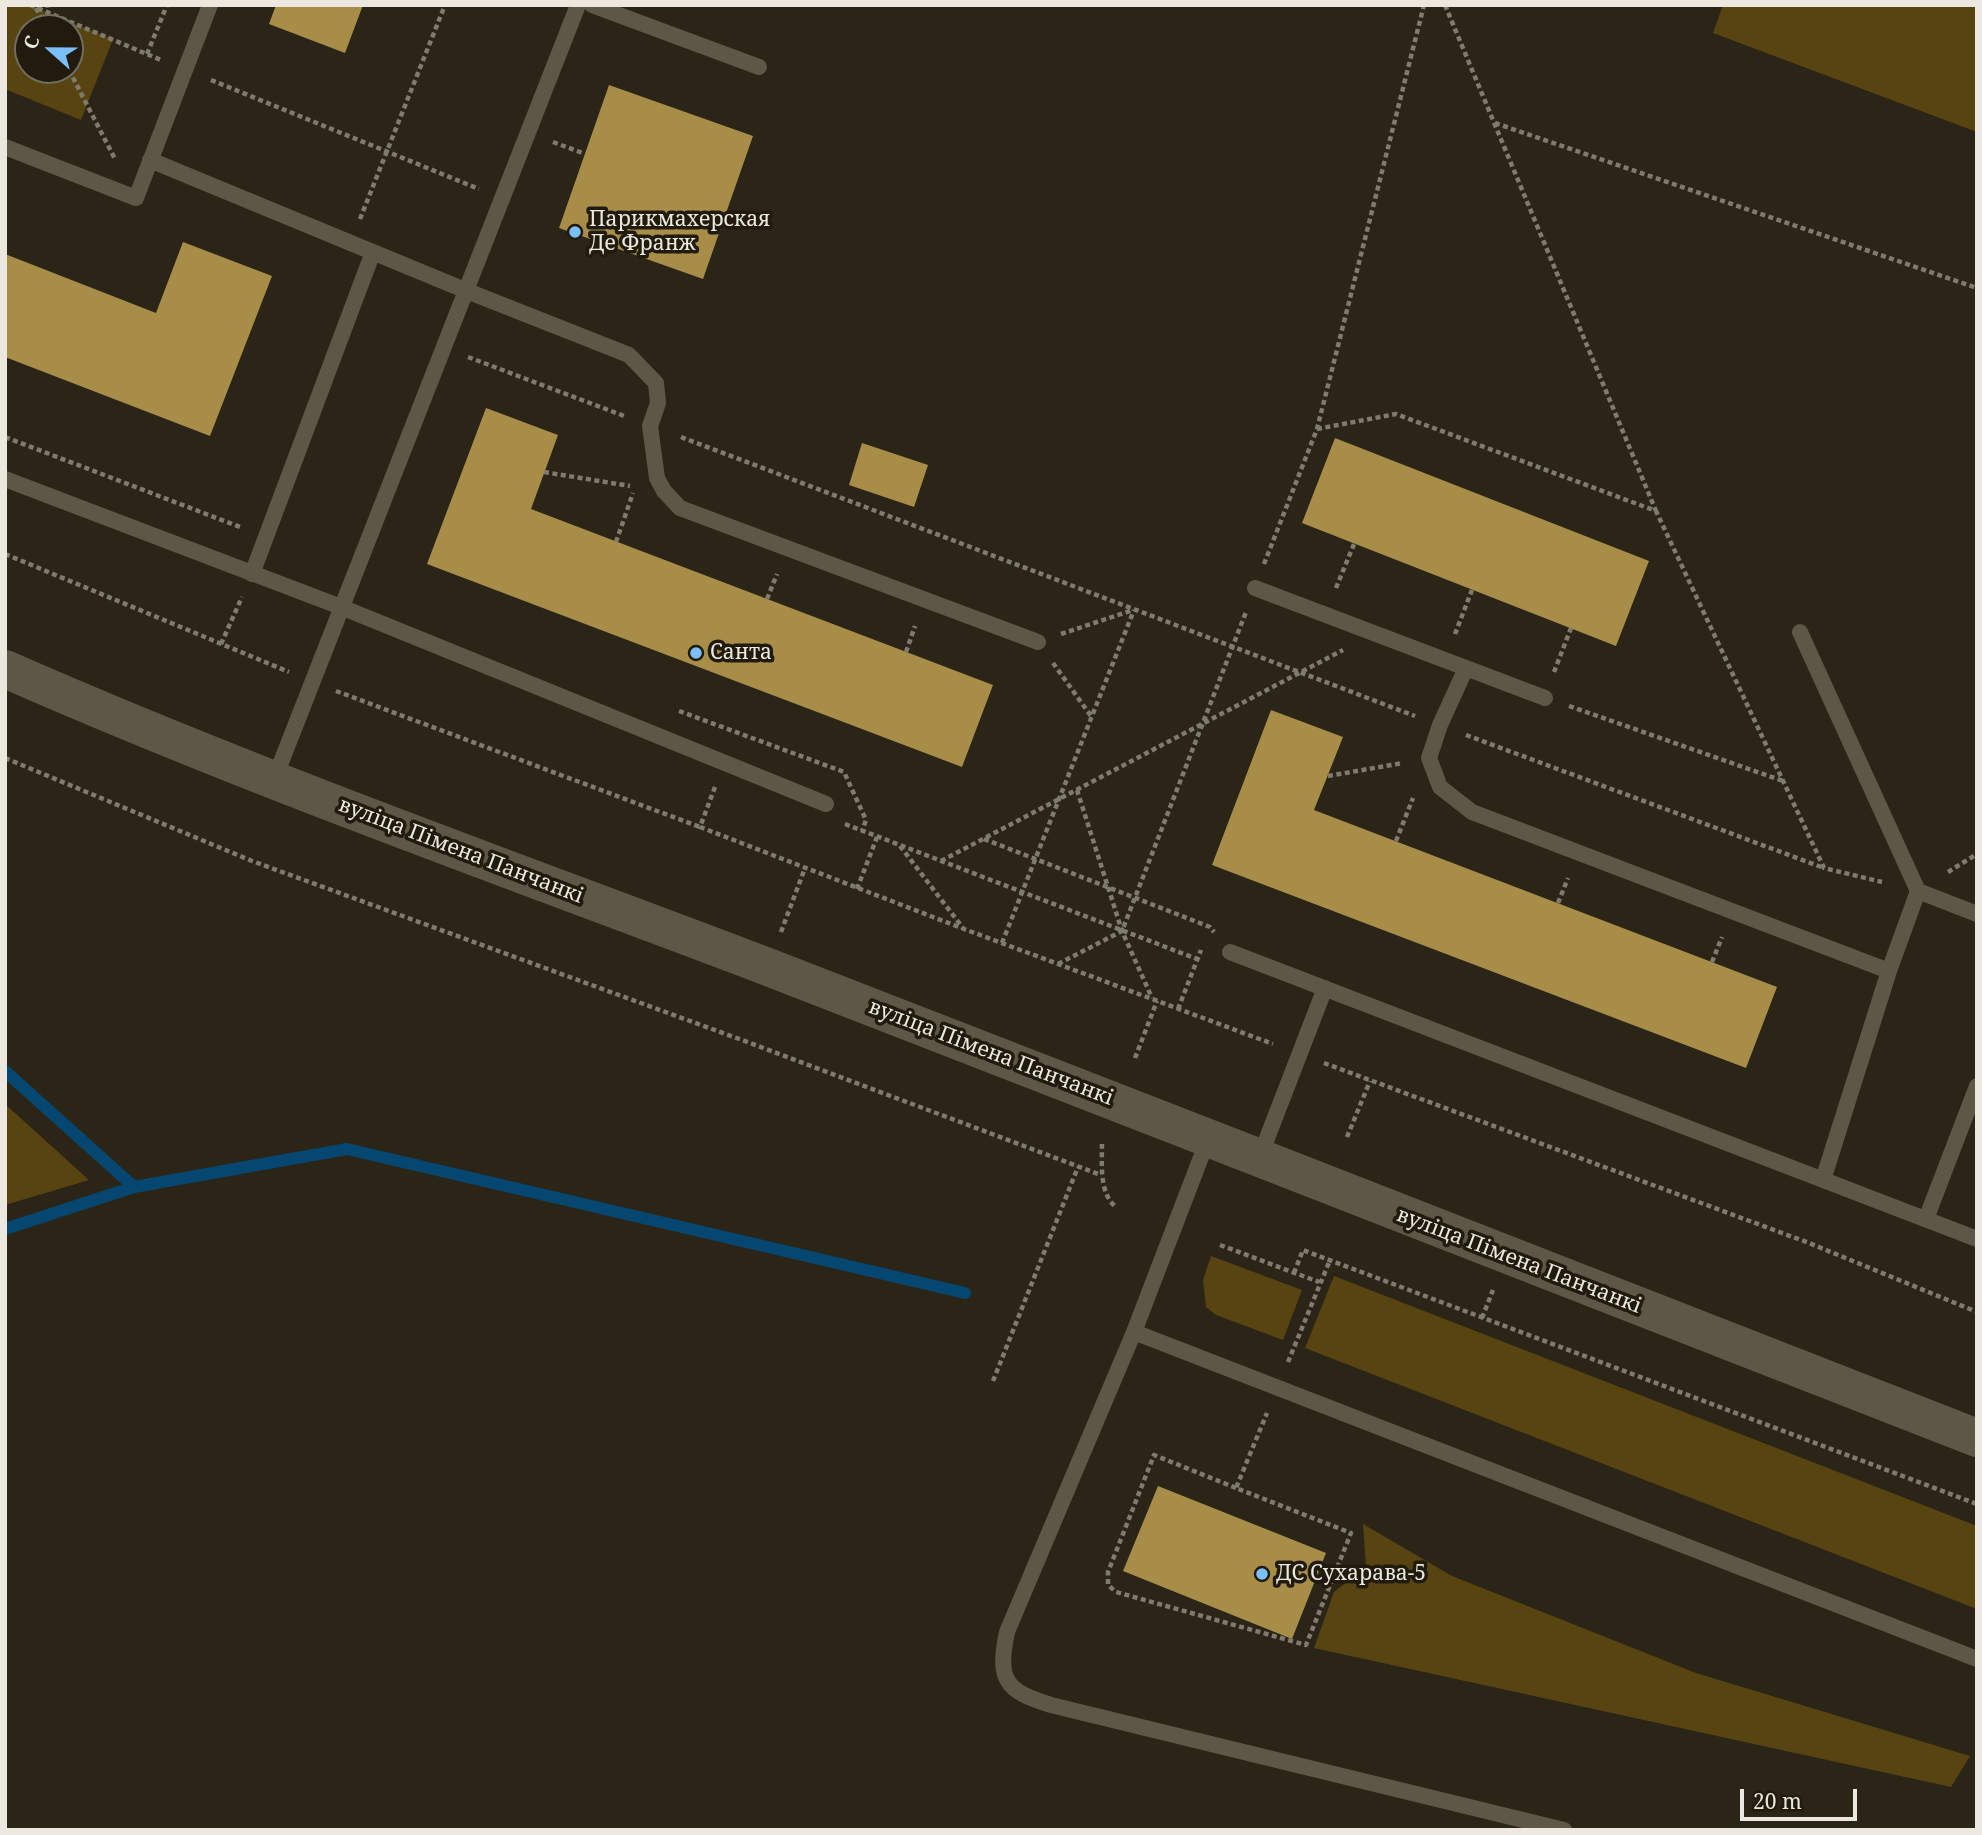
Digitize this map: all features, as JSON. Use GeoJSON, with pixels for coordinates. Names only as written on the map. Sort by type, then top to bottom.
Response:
{"type":"FeatureCollection","features":[{"type":"Feature","properties":{"kind":"street","name":"вуліца Пімена Панчанкі"},"geometry":{"type":"LineString","coordinates":[[5,669],[274,780],[768,967],[1977,1438]]}},
{"type":"Feature","properties":{"kind":"lane"},"geometry":{"type":"LineString","coordinates":[[5,147],[136,198],[210,5]]}},
{"type":"Feature","properties":{"kind":"lane"},"geometry":{"type":"LineString","coordinates":[[274,780],[578,5]]}},
{"type":"Feature","properties":{"kind":"lane"},"geometry":{"type":"LineString","coordinates":[[592,5],[760,67]]}},
{"type":"Feature","properties":{"kind":"lane"},"geometry":{"type":"LineString","coordinates":[[150,160],[629,355],[656,383],[658,403],[650,426],[657,478],[664,491],[680,509],[1038,642]]}},
{"type":"Feature","properties":{"kind":"lane"},"geometry":{"type":"LineString","coordinates":[[252,574],[373,252]]}},
{"type":"Feature","properties":{"kind":"lane"},"geometry":{"type":"LineString","coordinates":[[5,479],[341,607],[826,804]]}},
{"type":"Feature","properties":{"kind":"lane"},"geometry":{"type":"LineString","coordinates":[[1255,588],[1545,698]]}},
{"type":"Feature","properties":{"kind":"lane"},"geometry":{"type":"LineString","coordinates":[[1800,632],[1918,891],[1977,914]]}},
{"type":"Feature","properties":{"kind":"lane"},"geometry":{"type":"LineString","coordinates":[[1466,668],[1440,725],[1429,758],[1440,786],[1472,811],[1889,971]]}},
{"type":"Feature","properties":{"kind":"lane"},"geometry":{"type":"LineString","coordinates":[[1823,1180],[1889,971],[1918,891]]}},
{"type":"Feature","properties":{"kind":"lane"},"geometry":{"type":"LineString","coordinates":[[1230,952],[1977,1238]]}},
{"type":"Feature","properties":{"kind":"lane"},"geometry":{"type":"LineString","coordinates":[[1259,1160],[1325,988]]}},
{"type":"Feature","properties":{"kind":"lane"},"geometry":{"type":"LineString","coordinates":[[1926,1219],[1977,1086]]}},
{"type":"Feature","properties":{"kind":"lane"},"geometry":{"type":"LineString","coordinates":[[1208,1139],[1134,1332],[1007,1632],[1001,1657],[1007,1681],[1027,1698],[1051,1705],[1564,1830]]}},
{"type":"Feature","properties":{"kind":"lane"},"geometry":{"type":"LineString","coordinates":[[1134,1332],[1977,1658]]}},
{"type":"Feature","properties":{"kind":"path"},"geometry":{"type":"LineString","coordinates":[[34,6],[50,5]]}},
{"type":"Feature","properties":{"kind":"path"},"geometry":{"type":"LineString","coordinates":[[147,54],[167,5]]}},
{"type":"Feature","properties":{"kind":"path"},"geometry":{"type":"LineString","coordinates":[[350,242],[445,5]]}},
{"type":"Feature","properties":{"kind":"path"},"geometry":{"type":"LineString","coordinates":[[1057,964],[1122,931],[1317,429],[1424,5]]}},
{"type":"Feature","properties":{"kind":"path"},"geometry":{"type":"LineString","coordinates":[[1445,5],[1657,511],[1824,868]]}},
{"type":"Feature","properties":{"kind":"path"},"geometry":{"type":"LineString","coordinates":[[34,6],[502,199]]}},
{"type":"Feature","properties":{"kind":"path"},"geometry":{"type":"LineString","coordinates":[[76,84],[136,198]]}},
{"type":"Feature","properties":{"kind":"path"},"geometry":{"type":"LineString","coordinates":[[1494,123],[1977,288]]}},
{"type":"Feature","properties":{"kind":"path"},"geometry":{"type":"LineString","coordinates":[[444,348],[1232,648],[1824,868],[1918,891],[1977,854]]}},
{"type":"Feature","properties":{"kind":"path"},"geometry":{"type":"LineString","coordinates":[[1317,429],[1396,414],[1657,511]]}},
{"type":"Feature","properties":{"kind":"path"},"geometry":{"type":"LineString","coordinates":[[5,437],[266,537]]}},
{"type":"Feature","properties":{"kind":"path"},"geometry":{"type":"LineString","coordinates":[[544,472],[635,487],[615,542]]}},
{"type":"Feature","properties":{"kind":"path"},"geometry":{"type":"LineString","coordinates":[[1325,614],[1354,544]]}},
{"type":"Feature","properties":{"kind":"path"},"geometry":{"type":"LineString","coordinates":[[5,554],[312,682],[1057,964],[1809,1243],[1977,1312]]}},
{"type":"Feature","properties":{"kind":"path"},"geometry":{"type":"LineString","coordinates":[[220,644],[252,574]]}},
{"type":"Feature","properties":{"kind":"path"},"geometry":{"type":"LineString","coordinates":[[1445,660],[1472,590]]}},
{"type":"Feature","properties":{"kind":"path"},"geometry":{"type":"LineString","coordinates":[[1092,716],[1038,642],[1134,610]]}},
{"type":"Feature","properties":{"kind":"path"},"geometry":{"type":"LineString","coordinates":[[1002,943],[1134,610]]}},
{"type":"Feature","properties":{"kind":"path"},"geometry":{"type":"LineString","coordinates":[[1570,628],[1545,698],[1783,781]]}},
{"type":"Feature","properties":{"kind":"path"},"geometry":{"type":"LineString","coordinates":[[941,861],[1375,633]]}},
{"type":"Feature","properties":{"kind":"path"},"geometry":{"type":"LineString","coordinates":[[668,707],[844,772]]}},
{"type":"Feature","properties":{"kind":"path"},"geometry":{"type":"LineString","coordinates":[[5,758],[252,861],[1101,1175]]}},
{"type":"Feature","properties":{"kind":"path"},"geometry":{"type":"LineString","coordinates":[[1328,776],[1429,758]]}},
{"type":"Feature","properties":{"kind":"path"},"geometry":{"type":"LineString","coordinates":[[700,827],[724,763]]}},
{"type":"Feature","properties":{"kind":"path"},"geometry":{"type":"LineString","coordinates":[[1077,790],[1122,931],[1155,1000],[1135,1058]]}},
{"type":"Feature","properties":{"kind":"path"},"geometry":{"type":"LineString","coordinates":[[862,831],[866,820]]}},
{"type":"Feature","properties":{"kind":"path"},"geometry":{"type":"LineString","coordinates":[[838,822],[1197,959]]}},
{"type":"Feature","properties":{"kind":"path"},"geometry":{"type":"LineString","coordinates":[[857,889],[877,837]]}},
{"type":"Feature","properties":{"kind":"path"},"geometry":{"type":"LineString","coordinates":[[984,839],[1210,927],[1206,937]]}},
{"type":"Feature","properties":{"kind":"path"},"geometry":{"type":"LineString","coordinates":[[899,845],[964,929]]}},
{"type":"Feature","properties":{"kind":"path"},"geometry":{"type":"LineString","coordinates":[[768,967],[805,867]]}},
{"type":"Feature","properties":{"kind":"path"},"geometry":{"type":"LineString","coordinates":[[1178,1009],[1201,948]]}},
{"type":"Feature","properties":{"kind":"path"},"geometry":{"type":"LineString","coordinates":[[1348,1137],[1370,1081]]}},
{"type":"Feature","properties":{"kind":"path"},"geometry":{"type":"LineString","coordinates":[[1102,1144],[1101,1175],[1111,1203],[1116,1207]]}},
{"type":"Feature","properties":{"kind":"path"},"geometry":{"type":"LineString","coordinates":[[993,1381],[1078,1167]]}},
{"type":"Feature","properties":{"kind":"path"},"geometry":{"type":"LineString","coordinates":[[1220,1245],[1319,1282]]}},
{"type":"Feature","properties":{"kind":"path"},"geometry":{"type":"LineString","coordinates":[[1294,1273],[1304,1250],[1977,1504]]}},
{"type":"Feature","properties":{"kind":"path"},"geometry":{"type":"LineString","coordinates":[[1236,1488],[1329,1260]]}},
{"type":"Feature","properties":{"kind":"path"},"geometry":{"type":"LineString","coordinates":[[1154,1455],[1236,1488],[1351,1533],[1306,1646],[1116,1592],[1108,1585],[1108,1572],[1154,1455]]}},
{"type":"Feature","properties":{"kind":"shaded area"},"geometry":{"type":"Polygon","coordinates":[[[5,5],[37,5],[36,8],[51,14],[14,14],[14,84],[84,84],[84,27],[113,39],[81,120],[5,89],[5,5]]]}},
{"type":"Feature","properties":{"kind":"shaded area"},"geometry":{"type":"Polygon","coordinates":[[[1723,5],[1977,5],[1977,132],[1713,33],[1723,5]]]}},
{"type":"Feature","properties":{"kind":"shaded area"},"geometry":{"type":"Polygon","coordinates":[[[5,1104],[89,1180],[5,1205],[5,1104]]]}},
{"type":"Feature","properties":{"kind":"shaded area"},"geometry":{"type":"Polygon","coordinates":[[[1211,1256],[1302,1290],[1283,1340],[1216,1315],[1206,1307],[1203,1280],[1211,1256]]]}},
{"type":"Feature","properties":{"kind":"shaded area"},"geometry":{"type":"Polygon","coordinates":[[[1334,1276],[1977,1526],[1977,1609],[1305,1348],[1334,1276]]]}},
{"type":"Feature","properties":{"kind":"shaded area"},"geometry":{"type":"Polygon","coordinates":[[[1363,1524],[1452,1576],[1696,1673],[1970,1756],[1951,1787],[1314,1648],[1334,1592],[1366,1567],[1363,1524]]]}},
{"type":"Feature","properties":{"kind":"building"},"geometry":{"type":"Polygon","coordinates":[[[276,5],[363,5],[345,53],[269,24],[276,5]]]}},
{"type":"Feature","properties":{"kind":"building"},"geometry":{"type":"Polygon","coordinates":[[[609,85],[753,136],[703,279],[559,228],[609,85]]]}},
{"type":"Feature","properties":{"kind":"building"},"geometry":{"type":"Polygon","coordinates":[[[183,242],[272,276],[210,436],[5,357],[5,254],[156,313],[183,242]]]}},
{"type":"Feature","properties":{"kind":"building"},"geometry":{"type":"Polygon","coordinates":[[[486,408],[558,435],[531,509],[993,685],[962,767],[427,564],[486,408]]]}},
{"type":"Feature","properties":{"kind":"building"},"geometry":{"type":"Polygon","coordinates":[[[1335,438],[1649,561],[1616,646],[1302,523],[1335,438]]]}},
{"type":"Feature","properties":{"kind":"building"},"geometry":{"type":"Polygon","coordinates":[[[862,443],[928,465],[914,507],[849,485],[862,443]]]}},
{"type":"Feature","properties":{"kind":"building"},"geometry":{"type":"Polygon","coordinates":[[[1271,710],[1343,737],[1314,810],[1777,987],[1746,1068],[1212,865],[1271,710]]]}},
{"type":"Feature","properties":{"kind":"building"},"geometry":{"type":"Polygon","coordinates":[[[1158,1486],[1326,1553],[1292,1639],[1123,1571],[1158,1486]]]}},
{"type":"Feature","properties":{"kind":"waterway"},"geometry":{"type":"LineString","coordinates":[[5,1071],[134,1187],[347,1149],[965,1293]]}},
{"type":"Feature","properties":{"kind":"waterway"},"geometry":{"type":"LineString","coordinates":[[5,1229],[134,1187]]}},
{"type":"Feature","properties":{"kind":"place","name":"Парикмахерская Де Франж"},"geometry":{"type":"Point","coordinates":[575,232]}},
{"type":"Feature","properties":{"kind":"place","name":"Санта"},"geometry":{"type":"Point","coordinates":[696,653]}},
{"type":"Feature","properties":{"kind":"place","name":"ДС Сухарава-5"},"geometry":{"type":"Point","coordinates":[1262,1574]}}]}
